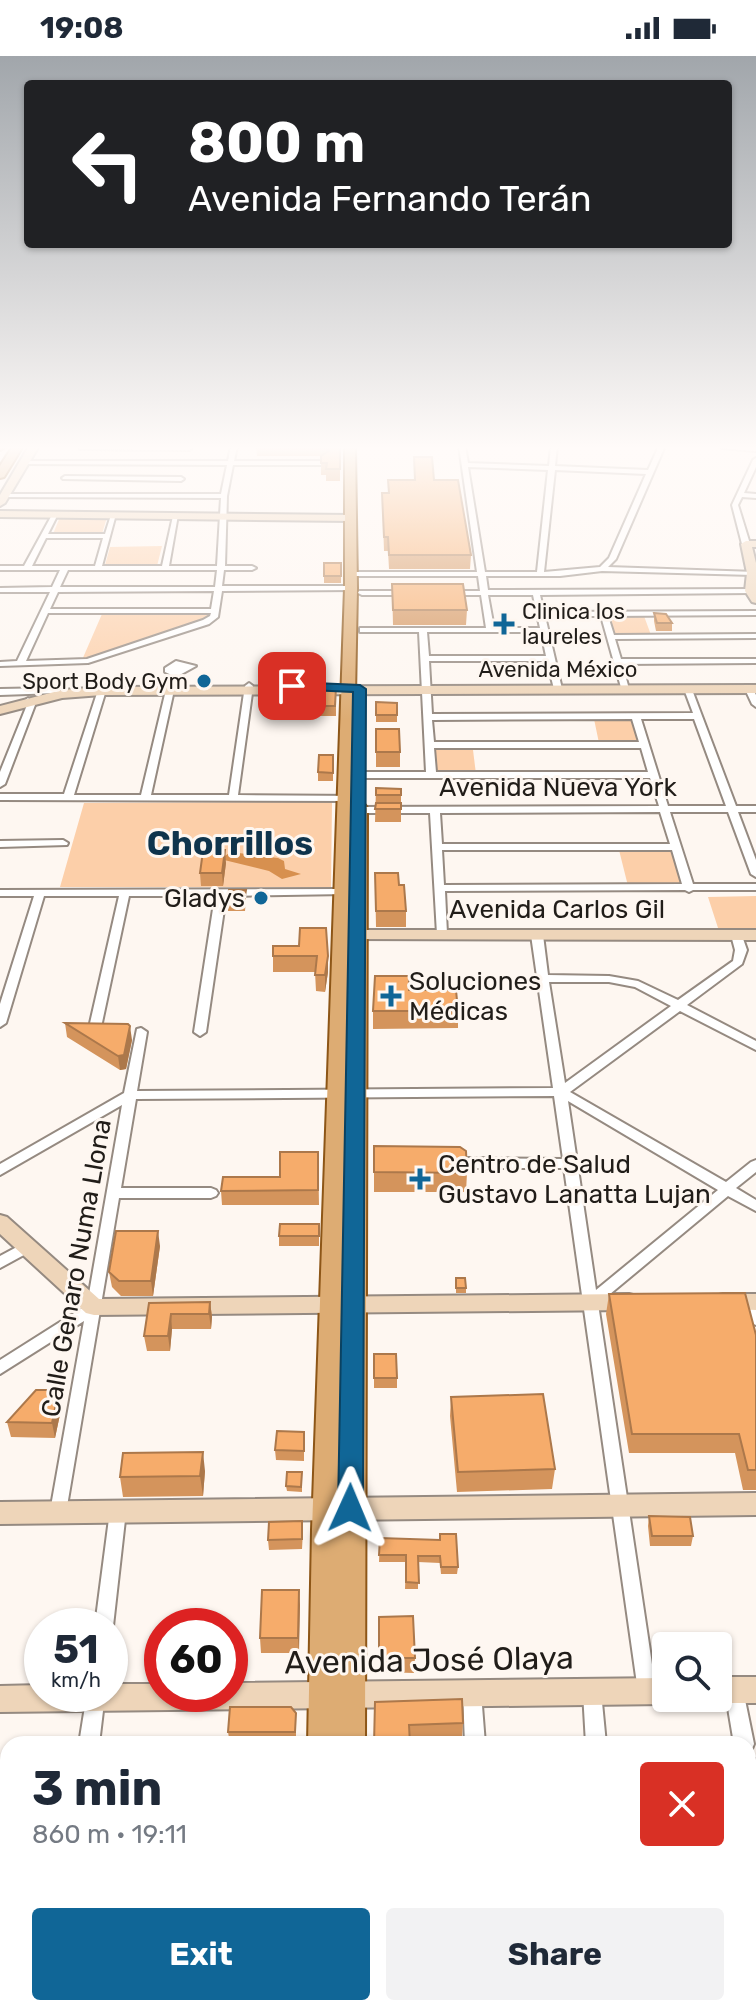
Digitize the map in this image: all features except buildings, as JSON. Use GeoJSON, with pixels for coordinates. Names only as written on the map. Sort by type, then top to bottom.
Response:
{"type":"FeatureCollection","features":[{"type":"Feature","properties":{"kind":"main road"},"geometry":{"type":"LineString","coordinates":[[347,1736],[337,1695],[346,1094],[343,892],[353,805],[360,775],[354,689],[363,630],[353,537]]}},
{"type":"Feature","properties":{"kind":"main road"},"geometry":{"type":"LineString","coordinates":[[346,1094],[357,935],[353,805],[358,537]]}},
{"type":"Feature","properties":{"kind":"main road"},"geometry":{"type":"LineString","coordinates":[[326,1736],[337,1695]]}},
{"type":"Feature","properties":{"kind":"street"},"geometry":{"type":"LineString","coordinates":[[27,568],[42,537]]}},
{"type":"Feature","properties":{"kind":"street"},"geometry":{"type":"LineString","coordinates":[[98,568],[108,537]]}},
{"type":"Feature","properties":{"kind":"street"},"geometry":{"type":"LineString","coordinates":[[165,568],[171,537]]}},
{"type":"Feature","properties":{"kind":"street"},"geometry":{"type":"LineString","coordinates":[[0,664],[71,663],[104,657],[206,622],[216,611],[223,537]]}},
{"type":"Feature","properties":{"kind":"street"},"geometry":{"type":"LineString","coordinates":[[475,537],[490,630]]}},
{"type":"Feature","properties":{"kind":"street"},"geometry":{"type":"LineString","coordinates":[[540,574],[544,537]]}},
{"type":"Feature","properties":{"kind":"street"},"geometry":{"type":"LineString","coordinates":[[602,569],[612,559],[622,537]]}},
{"type":"Feature","properties":{"kind":"street"},"geometry":{"type":"LineString","coordinates":[[441,593],[754,595],[751,544]]}},
{"type":"Feature","properties":{"kind":"street"},"geometry":{"type":"LineString","coordinates":[[0,568],[252,568]]}},
{"type":"Feature","properties":{"kind":"street"},"geometry":{"type":"LineString","coordinates":[[20,664],[65,568]]}},
{"type":"Feature","properties":{"kind":"street"},"geometry":{"type":"LineString","coordinates":[[1,592],[218,589],[602,569],[753,573]]}},
{"type":"Feature","properties":{"kind":"street"},"geometry":{"type":"LineString","coordinates":[[356,582],[411,593]]}},
{"type":"Feature","properties":{"kind":"street"},"geometry":{"type":"LineString","coordinates":[[536,593],[558,689]]}},
{"type":"Feature","properties":{"kind":"street"},"geometry":{"type":"LineString","coordinates":[[45,611],[216,611]]}},
{"type":"Feature","properties":{"kind":"street"},"geometry":{"type":"LineString","coordinates":[[541,614],[756,613]]}},
{"type":"Feature","properties":{"kind":"street"},"geometry":{"type":"LineString","coordinates":[[604,614],[625,689]]}},
{"type":"Feature","properties":{"kind":"street"},"geometry":{"type":"LineString","coordinates":[[363,630],[545,630]]}},
{"type":"Feature","properties":{"kind":"street"},"geometry":{"type":"LineString","coordinates":[[423,630],[431,775]]}},
{"type":"Feature","properties":{"kind":"street"},"geometry":{"type":"LineString","coordinates":[[611,637],[756,636]]}},
{"type":"Feature","properties":{"kind":"street"},"geometry":{"type":"LineString","coordinates":[[426,659],[551,658]]}},
{"type":"Feature","properties":{"kind":"street"},"geometry":{"type":"LineString","coordinates":[[617,662],[756,661]]}},
{"type":"Feature","properties":{"kind":"street"},"geometry":{"type":"LineString","coordinates":[[145,798],[171,683]]}},
{"type":"Feature","properties":{"kind":"street","name":"Avenida México"},"geometry":{"type":"LineString","coordinates":[[103,689],[171,683],[249,688],[753,689]]}},
{"type":"Feature","properties":{"kind":"street"},"geometry":{"type":"LineString","coordinates":[[233,799],[249,688]]}},
{"type":"Feature","properties":{"kind":"street"},"geometry":{"type":"LineString","coordinates":[[0,692],[103,689]]}},
{"type":"Feature","properties":{"kind":"street"},"geometry":{"type":"LineString","coordinates":[[0,708],[62,694],[103,689]]}},
{"type":"Feature","properties":{"kind":"street"},"geometry":{"type":"LineString","coordinates":[[68,797],[103,689]]}},
{"type":"Feature","properties":{"kind":"street"},"geometry":{"type":"LineString","coordinates":[[688,689],[756,874]]}},
{"type":"Feature","properties":{"kind":"street"},"geometry":{"type":"LineString","coordinates":[[753,689],[756,704]]}},
{"type":"Feature","properties":{"kind":"street"},"geometry":{"type":"LineString","coordinates":[[0,708],[54,691]]}},
{"type":"Feature","properties":{"kind":"street"},"geometry":{"type":"LineString","coordinates":[[0,784],[31,705],[28,701]]}},
{"type":"Feature","properties":{"kind":"street"},"geometry":{"type":"LineString","coordinates":[[429,717],[698,716]]}},
{"type":"Feature","properties":{"kind":"street"},"geometry":{"type":"LineString","coordinates":[[636,717],[689,889]]}},
{"type":"Feature","properties":{"kind":"street"},"geometry":{"type":"LineString","coordinates":[[430,745],[645,745]]}},
{"type":"Feature","properties":{"kind":"street"},"geometry":{"type":"LineString","coordinates":[[360,775],[654,775]]}},
{"type":"Feature","properties":{"kind":"street","name":"Avenida Nueva York"},"geometry":{"type":"LineString","coordinates":[[0,797],[233,799],[435,809],[756,809]]}},
{"type":"Feature","properties":{"kind":"street"},"geometry":{"type":"LineString","coordinates":[[435,809],[442,934]]}},
{"type":"Feature","properties":{"kind":"street"},"geometry":{"type":"LineString","coordinates":[[0,844],[63,843]]}},
{"type":"Feature","properties":{"kind":"street"},"geometry":{"type":"LineString","coordinates":[[437,847],[677,847]]}},
{"type":"Feature","properties":{"kind":"street"},"geometry":{"type":"LineString","coordinates":[[440,888],[756,887]]}},
{"type":"Feature","properties":{"kind":"street"},"geometry":{"type":"LineString","coordinates":[[94,1032],[125,892]]}},
{"type":"Feature","properties":{"kind":"street"},"geometry":{"type":"LineString","coordinates":[[200,1032],[221,892]]}},
{"type":"Feature","properties":{"kind":"street"},"geometry":{"type":"LineString","coordinates":[[0,893],[343,892]]}},
{"type":"Feature","properties":{"kind":"street"},"geometry":{"type":"LineString","coordinates":[[0,1023],[40,893]]}},
{"type":"Feature","properties":{"kind":"street","name":"Avenida Carlos Gil"},"geometry":{"type":"LineString","coordinates":[[357,935],[756,935]]}},
{"type":"Feature","properties":{"kind":"street"},"geometry":{"type":"LineString","coordinates":[[537,935],[620,1505],[652,1670]]}},
{"type":"Feature","properties":{"kind":"street"},"geometry":{"type":"LineString","coordinates":[[561,1092],[738,962],[741,950],[737,935]]}},
{"type":"Feature","properties":{"kind":"street"},"geometry":{"type":"LineString","coordinates":[[544,978],[625,980],[756,1046]]}},
{"type":"Feature","properties":{"kind":"street","name":"Calle Genaro Numa Llona"},"geometry":{"type":"LineString","coordinates":[[58,1512],[141,1032]]}},
{"type":"Feature","properties":{"kind":"street"},"geometry":{"type":"LineString","coordinates":[[0,1170],[130,1095],[561,1092],[756,1206]]}},
{"type":"Feature","properties":{"kind":"street"},"geometry":{"type":"LineString","coordinates":[[468,1163],[571,1164]]}},
{"type":"Feature","properties":{"kind":"street"},"geometry":{"type":"LineString","coordinates":[[591,1302],[756,1165]]}},
{"type":"Feature","properties":{"kind":"street"},"geometry":{"type":"LineString","coordinates":[[114,1193],[211,1193]]}},
{"type":"Feature","properties":{"kind":"street"},"geometry":{"type":"LineString","coordinates":[[0,1222],[94,1307]]}},
{"type":"Feature","properties":{"kind":"street"},"geometry":{"type":"LineString","coordinates":[[0,1263],[28,1246]]}},
{"type":"Feature","properties":{"kind":"street"},"geometry":{"type":"LineString","coordinates":[[0,1368],[94,1307],[649,1302]]}},
{"type":"Feature","properties":{"kind":"street"},"geometry":{"type":"LineString","coordinates":[[708,1302],[754,1308]]}},
{"type":"Feature","properties":{"kind":"street"},"geometry":{"type":"LineString","coordinates":[[0,1513],[756,1504]]}},
{"type":"Feature","properties":{"kind":"street"},"geometry":{"type":"LineString","coordinates":[[106,1608],[118,1511]]}},
{"type":"Feature","properties":{"kind":"street"},"geometry":{"type":"LineString","coordinates":[[736,1690],[743,1736]]}},
{"type":"Feature","properties":{"kind":"street","name":"Avenida José Olaya"},"geometry":{"type":"LineString","coordinates":[[128,1696],[652,1691]]}},
{"type":"Feature","properties":{"kind":"street"},"geometry":{"type":"LineString","coordinates":[[592,1692],[595,1736]]}},
{"type":"Feature","properties":{"kind":"street"},"geometry":{"type":"LineString","coordinates":[[472,1693],[475,1736]]}},
{"type":"Feature","properties":{"kind":"street","name":"Avenida José Olaya"},"geometry":{"type":"LineString","coordinates":[[0,1699],[24,1698]]}},
{"type":"Feature","properties":{"kind":"street"},"geometry":{"type":"LineString","coordinates":[[90,1736],[93,1712]]}},
{"type":"Feature","properties":{"kind":"shaded area"},"geometry":{"type":"Polygon","coordinates":[[[162,546],[157,566],[105,565],[110,547],[162,546]]]}},
{"type":"Feature","properties":{"kind":"shaded area"},"geometry":{"type":"Polygon","coordinates":[[[102,614],[208,614],[208,617],[82,660],[102,614]]]}},
{"type":"Feature","properties":{"kind":"shaded area"},"geometry":{"type":"Polygon","coordinates":[[[608,616],[644,616],[651,635],[614,635],[608,616]]]}},
{"type":"Feature","properties":{"kind":"shaded area"},"geometry":{"type":"Polygon","coordinates":[[[594,719],[633,719],[639,743],[599,743],[594,719]]]}},
{"type":"Feature","properties":{"kind":"shaded area"},"geometry":{"type":"Polygon","coordinates":[[[435,749],[473,750],[476,774],[436,774],[435,749]]]}},
{"type":"Feature","properties":{"kind":"shaded area"},"geometry":{"type":"Polygon","coordinates":[[[332,802],[331,887],[60,887],[84,803],[332,802]]]}},
{"type":"Feature","properties":{"kind":"shaded area"},"geometry":{"type":"Polygon","coordinates":[[[619,850],[671,850],[682,886],[628,886],[619,850]]]}},
{"type":"Feature","properties":{"kind":"shaded area"},"geometry":{"type":"Polygon","coordinates":[[[231,852],[278,858],[284,861],[285,869],[301,874],[282,879],[269,871],[220,859],[231,852]]]}},
{"type":"Feature","properties":{"kind":"shaded area"},"geometry":{"type":"Polygon","coordinates":[[[756,896],[756,931],[719,931],[708,897],[756,896]]]}},
{"type":"Feature","properties":{"kind":"place","name":"Clinica los laureles"},"geometry":{"type":"Point","coordinates":[504,624]}},
{"type":"Feature","properties":{"kind":"place","name":"Sport Body Gym"},"geometry":{"type":"Point","coordinates":[204,681]}},
{"type":"Feature","properties":{"kind":"place","name":"Gladys"},"geometry":{"type":"Point","coordinates":[261,898]}},
{"type":"Feature","properties":{"kind":"place","name":"Soluciones Médicas"},"geometry":{"type":"Point","coordinates":[391,996]}},
{"type":"Feature","properties":{"kind":"place","name":"Centro de Salud Gustavo Lanatta Lujan"},"geometry":{"type":"Point","coordinates":[420,1179]}},
{"type":"Feature","properties":{"kind":"district","name":"Chorrillos"},"geometry":{"type":"Point","coordinates":[230,843]}},
{"type":"Feature","properties":{"kind":"route"},"geometry":{"type":"LineString","coordinates":[[292,686],[360,689],[350,1508]]}}]}
